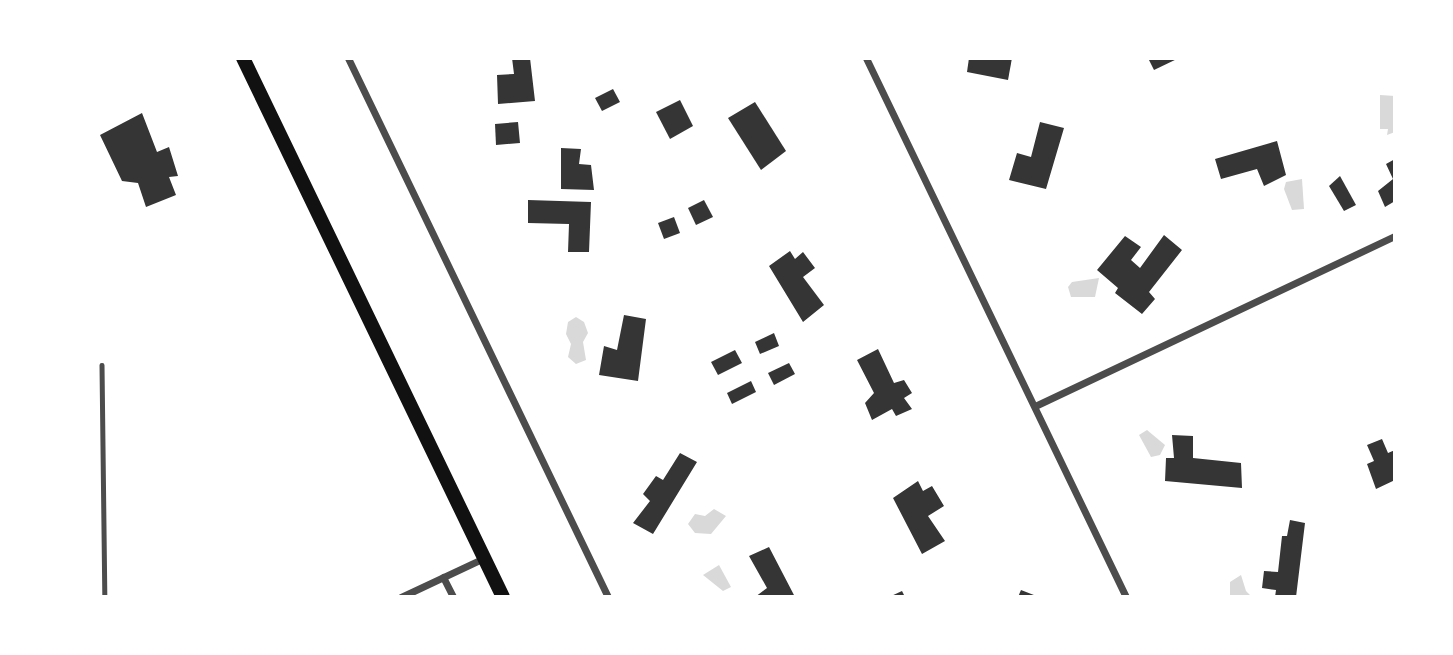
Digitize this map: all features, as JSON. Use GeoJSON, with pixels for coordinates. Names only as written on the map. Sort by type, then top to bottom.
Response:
{"type":"FeatureCollection","features":[{"type":"Feature","properties":{"kind":"highway"},"geometry":{"type":"LineString","coordinates":[[243,58],[502,597]]}},
{"type":"Feature","properties":{"kind":"street"},"geometry":{"type":"LineString","coordinates":[[348,58],[608,597]]}},
{"type":"Feature","properties":{"kind":"street"},"geometry":{"type":"LineString","coordinates":[[866,58],[1126,597]]}},
{"type":"Feature","properties":{"kind":"street"},"geometry":{"type":"LineString","coordinates":[[1035,406],[1395,236]]}},
{"type":"Feature","properties":{"kind":"street"},"geometry":{"type":"LineString","coordinates":[[401,597],[484,558]]}},
{"type":"Feature","properties":{"kind":"street"},"geometry":{"type":"LineString","coordinates":[[443,577],[453,597]]}},
{"type":"Feature","properties":{"kind":"lane"},"geometry":{"type":"LineString","coordinates":[[102,365],[105,597]]}},
{"type":"Feature","properties":{"kind":"shaded area"},"geometry":{"type":"Polygon","coordinates":[[[1380,95],[1395,96],[1395,132],[1387,135],[1388,129],[1380,129],[1380,95]]]}},
{"type":"Feature","properties":{"kind":"shaded area"},"geometry":{"type":"Polygon","coordinates":[[[1302,179],[1304,209],[1292,210],[1284,189],[1286,182],[1302,179]]]}},
{"type":"Feature","properties":{"kind":"shaded area"},"geometry":{"type":"Polygon","coordinates":[[[1099,278],[1095,297],[1071,297],[1068,287],[1072,282],[1099,278]]]}},
{"type":"Feature","properties":{"kind":"shaded area"},"geometry":{"type":"Polygon","coordinates":[[[576,317],[584,322],[588,333],[583,342],[586,360],[576,364],[568,357],[571,344],[566,334],[568,322],[576,317]]]}},
{"type":"Feature","properties":{"kind":"shaded area"},"geometry":{"type":"Polygon","coordinates":[[[1147,430],[1165,445],[1160,455],[1151,457],[1139,435],[1147,430]]]}},
{"type":"Feature","properties":{"kind":"shaded area"},"geometry":{"type":"Polygon","coordinates":[[[714,509],[726,516],[711,534],[695,533],[688,524],[695,514],[705,516],[714,509]]]}},
{"type":"Feature","properties":{"kind":"shaded area"},"geometry":{"type":"Polygon","coordinates":[[[719,565],[731,587],[723,591],[703,575],[719,565]]]}},
{"type":"Feature","properties":{"kind":"shaded area"},"geometry":{"type":"Polygon","coordinates":[[[1241,575],[1246,591],[1252,597],[1230,597],[1230,582],[1241,575]]]}},
{"type":"Feature","properties":{"kind":"building"},"geometry":{"type":"Polygon","coordinates":[[[512,58],[530,58],[535,101],[498,104],[497,75],[514,74],[512,58]]]}},
{"type":"Feature","properties":{"kind":"building"},"geometry":{"type":"Polygon","coordinates":[[[969,58],[1012,58],[1008,80],[967,72],[969,58]]]}},
{"type":"Feature","properties":{"kind":"building"},"geometry":{"type":"Polygon","coordinates":[[[1148,58],[1179,58],[1154,70],[1148,58]]]}},
{"type":"Feature","properties":{"kind":"building"},"geometry":{"type":"Polygon","coordinates":[[[613,89],[620,102],[602,111],[595,98],[613,89]]]}},
{"type":"Feature","properties":{"kind":"building"},"geometry":{"type":"Polygon","coordinates":[[[680,100],[693,126],[670,139],[656,112],[680,100]]]}},
{"type":"Feature","properties":{"kind":"building"},"geometry":{"type":"Polygon","coordinates":[[[755,102],[786,151],[761,170],[728,118],[755,102]]]}},
{"type":"Feature","properties":{"kind":"building"},"geometry":{"type":"Polygon","coordinates":[[[142,113],[157,152],[169,147],[178,176],[169,177],[176,195],[146,207],[138,183],[122,181],[100,135],[142,113]]]}},
{"type":"Feature","properties":{"kind":"building"},"geometry":{"type":"Polygon","coordinates":[[[518,122],[520,143],[496,145],[495,124],[518,122]]]}},
{"type":"Feature","properties":{"kind":"building"},"geometry":{"type":"Polygon","coordinates":[[[1040,122],[1064,128],[1046,189],[1009,180],[1017,153],[1031,157],[1040,122]]]}},
{"type":"Feature","properties":{"kind":"building"},"geometry":{"type":"Polygon","coordinates":[[[1277,141],[1286,175],[1264,186],[1257,169],[1221,179],[1215,159],[1277,141]]]}},
{"type":"Feature","properties":{"kind":"building"},"geometry":{"type":"Polygon","coordinates":[[[561,148],[581,149],[579,164],[591,165],[594,190],[561,189],[561,148]]]}},
{"type":"Feature","properties":{"kind":"building"},"geometry":{"type":"Polygon","coordinates":[[[1395,159],[1395,201],[1385,207],[1378,191],[1393,179],[1386,164],[1395,159]]]}},
{"type":"Feature","properties":{"kind":"building"},"geometry":{"type":"Polygon","coordinates":[[[1340,176],[1356,205],[1344,211],[1329,186],[1340,176]]]}},
{"type":"Feature","properties":{"kind":"building"},"geometry":{"type":"Polygon","coordinates":[[[528,200],[591,202],[589,252],[568,252],[569,224],[528,223],[528,200]]]}},
{"type":"Feature","properties":{"kind":"building"},"geometry":{"type":"Polygon","coordinates":[[[704,200],[713,217],[696,225],[688,208],[704,200]]]}},
{"type":"Feature","properties":{"kind":"building"},"geometry":{"type":"Polygon","coordinates":[[[674,217],[680,233],[664,239],[658,223],[674,217]]]}},
{"type":"Feature","properties":{"kind":"building"},"geometry":{"type":"Polygon","coordinates":[[[1164,235],[1182,250],[1149,292],[1155,299],[1142,314],[1115,293],[1118,288],[1097,270],[1125,236],[1141,247],[1131,260],[1140,268],[1164,235]]]}},
{"type":"Feature","properties":{"kind":"building"},"geometry":{"type":"Polygon","coordinates":[[[790,251],[795,259],[803,252],[815,268],[803,277],[824,305],[803,322],[769,266],[790,251]]]}},
{"type":"Feature","properties":{"kind":"building"},"geometry":{"type":"Polygon","coordinates":[[[624,315],[646,319],[638,381],[599,375],[604,346],[617,350],[624,315]]]}},
{"type":"Feature","properties":{"kind":"building"},"geometry":{"type":"Polygon","coordinates":[[[774,333],[779,346],[760,354],[755,342],[774,333]]]}},
{"type":"Feature","properties":{"kind":"building"},"geometry":{"type":"Polygon","coordinates":[[[878,349],[894,383],[904,380],[912,393],[904,398],[912,409],[896,416],[892,409],[872,420],[865,403],[874,393],[857,360],[878,349]]]}},
{"type":"Feature","properties":{"kind":"building"},"geometry":{"type":"Polygon","coordinates":[[[735,350],[742,363],[718,375],[711,362],[735,350]]]}},
{"type":"Feature","properties":{"kind":"building"},"geometry":{"type":"Polygon","coordinates":[[[789,363],[795,374],[774,385],[768,373],[789,363]]]}},
{"type":"Feature","properties":{"kind":"building"},"geometry":{"type":"Polygon","coordinates":[[[751,381],[756,392],[732,404],[727,393],[751,381]]]}},
{"type":"Feature","properties":{"kind":"building"},"geometry":{"type":"Polygon","coordinates":[[[1172,435],[1193,436],[1193,458],[1241,463],[1242,488],[1165,481],[1166,458],[1174,458],[1172,435]]]}},
{"type":"Feature","properties":{"kind":"building"},"geometry":{"type":"Polygon","coordinates":[[[1382,439],[1388,453],[1395,450],[1395,480],[1376,489],[1367,464],[1374,461],[1367,445],[1382,439]]]}},
{"type":"Feature","properties":{"kind":"building"},"geometry":{"type":"Polygon","coordinates":[[[680,453],[697,462],[653,534],[633,523],[650,501],[643,494],[656,476],[663,480],[680,453]]]}},
{"type":"Feature","properties":{"kind":"building"},"geometry":{"type":"Polygon","coordinates":[[[918,481],[923,491],[932,486],[944,506],[928,516],[945,541],[922,554],[893,498],[918,481]]]}},
{"type":"Feature","properties":{"kind":"building"},"geometry":{"type":"Polygon","coordinates":[[[1290,520],[1305,523],[1296,597],[1275,597],[1276,590],[1262,588],[1264,571],[1278,572],[1282,536],[1287,536],[1290,520]]]}},
{"type":"Feature","properties":{"kind":"building"},"geometry":{"type":"Polygon","coordinates":[[[769,547],[795,597],[755,597],[767,588],[749,556],[769,547]]]}},
{"type":"Feature","properties":{"kind":"building"},"geometry":{"type":"Polygon","coordinates":[[[1021,590],[1039,597],[1018,597],[1021,590]]]}},
{"type":"Feature","properties":{"kind":"building"},"geometry":{"type":"Polygon","coordinates":[[[902,591],[905,597],[889,597],[902,591]]]}}]}
